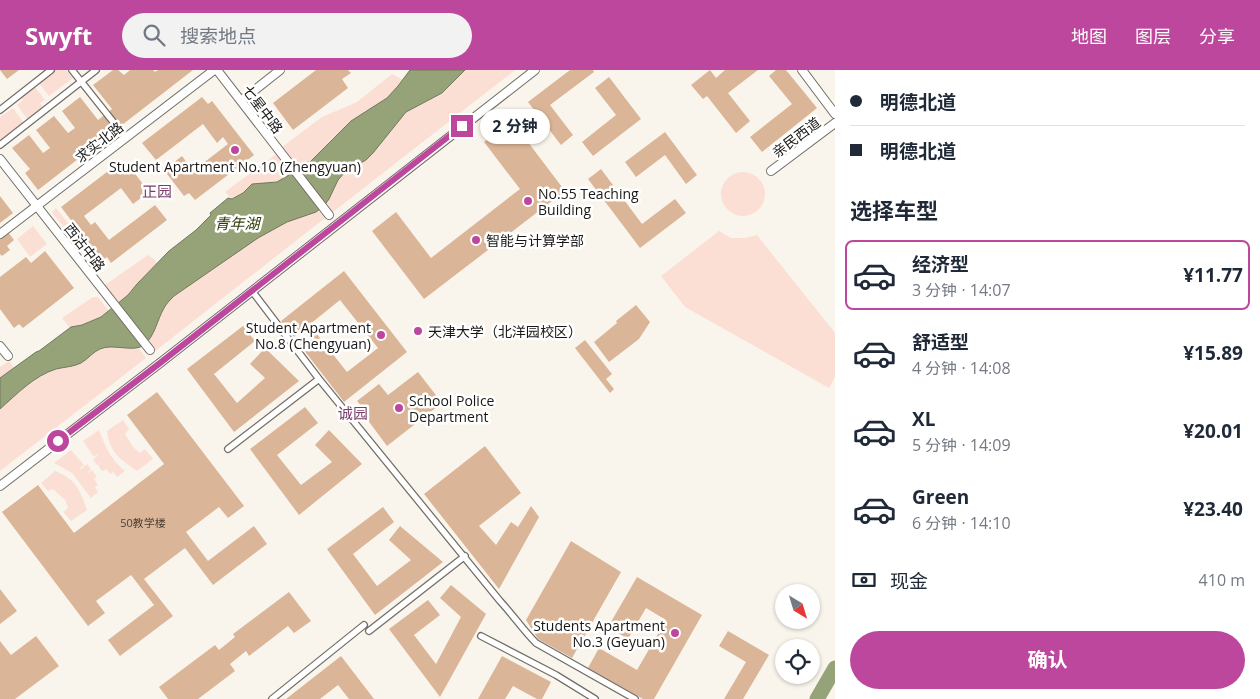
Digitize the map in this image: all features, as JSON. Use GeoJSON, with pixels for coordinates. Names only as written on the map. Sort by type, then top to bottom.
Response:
{"type":"FeatureCollection","features":[{"type":"Feature","properties":{"kind":"street"},"geometry":{"type":"LineString","coordinates":[[0,110],[51,70]]}},
{"type":"Feature","properties":{"kind":"street"},"geometry":{"type":"LineString","coordinates":[[72,70],[126,138]]}},
{"type":"Feature","properties":{"kind":"street"},"geometry":{"type":"LineString","coordinates":[[0,145],[96,70]]}},
{"type":"Feature","properties":{"kind":"street","name":"七星中路"},"geometry":{"type":"LineString","coordinates":[[216,70],[329,215]]}},
{"type":"Feature","properties":{"kind":"street","name":"求实北路"},"geometry":{"type":"LineString","coordinates":[[0,234],[216,70]]}},
{"type":"Feature","properties":{"kind":"street"},"geometry":{"type":"LineString","coordinates":[[241,101],[280,70]]}},
{"type":"Feature","properties":{"kind":"street"},"geometry":{"type":"LineString","coordinates":[[0,486],[535,70]]}},
{"type":"Feature","properties":{"kind":"street"},"geometry":{"type":"LineString","coordinates":[[802,70],[835,114]]}},
{"type":"Feature","properties":{"kind":"street","name":"亲民西道"},"geometry":{"type":"LineString","coordinates":[[772,171],[835,123]]}},
{"type":"Feature","properties":{"kind":"street","name":"西沽中路"},"geometry":{"type":"LineString","coordinates":[[0,159],[150,350]]}},
{"type":"Feature","properties":{"kind":"street"},"geometry":{"type":"LineString","coordinates":[[252,291],[319,379],[536,643],[635,699]]}},
{"type":"Feature","properties":{"kind":"street"},"geometry":{"type":"LineString","coordinates":[[0,346],[8,356]]}},
{"type":"Feature","properties":{"kind":"street"},"geometry":{"type":"LineString","coordinates":[[228,449],[319,379]]}},
{"type":"Feature","properties":{"kind":"street"},"geometry":{"type":"LineString","coordinates":[[272,699],[464,556]]}},
{"type":"Feature","properties":{"kind":"street"},"geometry":{"type":"LineString","coordinates":[[480,636],[595,699]]}},
{"type":"Feature","properties":{"kind":"shaded area"},"geometry":{"type":"Polygon","coordinates":[[[56,70],[66,70],[73,78],[49,96],[39,83],[56,70]]]}},
{"type":"Feature","properties":{"kind":"shaded area"},"geometry":{"type":"Polygon","coordinates":[[[465,70],[515,70],[333,212],[326,202],[338,180],[345,172],[366,160],[406,112],[442,93],[465,70]]]}},
{"type":"Feature","properties":{"kind":"shaded area"},"geometry":{"type":"Polygon","coordinates":[[[392,74],[403,80],[387,98],[334,137],[310,162],[297,167],[282,147],[322,117],[357,102],[392,74]]]}},
{"type":"Feature","properties":{"kind":"shaded area"},"geometry":{"type":"Polygon","coordinates":[[[34,86],[45,100],[40,103],[43,108],[28,120],[17,105],[23,100],[21,97],[34,86]]]}},
{"type":"Feature","properties":{"kind":"shaded area"},"geometry":{"type":"Polygon","coordinates":[[[13,108],[24,123],[0,142],[0,117],[13,108]]]}},
{"type":"Feature","properties":{"kind":"shaded area"},"geometry":{"type":"Polygon","coordinates":[[[276,154],[291,173],[289,175],[277,182],[252,184],[243,193],[232,199],[225,192],[276,154]]]}},
{"type":"Feature","properties":{"kind":"shaded area"},"geometry":{"type":"Polygon","coordinates":[[[739,172],[747,172],[759,178],[765,194],[759,210],[747,216],[739,216],[727,210],[721,198],[721,190],[727,178],[739,172]]]}},
{"type":"Feature","properties":{"kind":"shaded area"},"geometry":{"type":"Polygon","coordinates":[[[56,208],[104,269],[99,272],[52,212],[56,208]]]}},
{"type":"Feature","properties":{"kind":"shaded area"},"geometry":{"type":"Polygon","coordinates":[[[318,210],[325,218],[154,352],[147,343],[164,307],[174,296],[258,238],[287,222],[318,210]]]}},
{"type":"Feature","properties":{"kind":"shaded area"},"geometry":{"type":"Polygon","coordinates":[[[33,226],[47,244],[30,257],[17,239],[33,226]]]}},
{"type":"Feature","properties":{"kind":"shaded area"},"geometry":{"type":"Polygon","coordinates":[[[719,231],[731,238],[745,238],[757,235],[835,333],[835,377],[829,388],[685,307],[661,276],[719,231]]]}},
{"type":"Feature","properties":{"kind":"shaded area"},"geometry":{"type":"Polygon","coordinates":[[[148,255],[157,263],[128,295],[116,305],[102,287],[148,255]]]}},
{"type":"Feature","properties":{"kind":"shaded area"},"geometry":{"type":"Polygon","coordinates":[[[93,297],[98,297],[109,311],[101,317],[70,328],[62,318],[93,297]]]}},
{"type":"Feature","properties":{"kind":"shaded area"},"geometry":{"type":"Polygon","coordinates":[[[107,347],[138,347],[146,358],[0,471],[0,409],[46,373],[77,365],[99,350],[107,347]]]}},
{"type":"Feature","properties":{"kind":"shaded area"},"geometry":{"type":"Polygon","coordinates":[[[9,361],[14,368],[0,378],[0,367],[9,361]]]}},
{"type":"Feature","properties":{"kind":"shaded area"},"geometry":{"type":"Polygon","coordinates":[[[123,420],[129,429],[125,434],[133,447],[140,453],[145,449],[153,459],[137,471],[117,455],[110,445],[108,438],[107,431],[123,420]]]}},
{"type":"Feature","properties":{"kind":"shaded area"},"geometry":{"type":"Polygon","coordinates":[[[99,430],[109,452],[125,471],[117,477],[113,472],[110,474],[106,469],[101,470],[98,465],[103,461],[97,465],[93,460],[98,455],[94,457],[83,441],[99,430]]]}},
{"type":"Feature","properties":{"kind":"shaded area"},"geometry":{"type":"Polygon","coordinates":[[[71,450],[84,465],[80,468],[87,464],[91,469],[86,474],[92,470],[97,477],[94,479],[98,485],[95,487],[98,492],[91,498],[72,473],[54,463],[71,450]]]}},
{"type":"Feature","properties":{"kind":"shaded area"},"geometry":{"type":"Polygon","coordinates":[[[55,471],[72,481],[82,497],[87,510],[71,521],[63,512],[68,508],[65,500],[53,489],[48,491],[41,483],[55,471]]]}},
{"type":"Feature","properties":{"kind":"water","name":"青年湖"},"geometry":{"type":"Polygon","coordinates":[[[410,70],[465,70],[442,93],[406,112],[366,160],[345,172],[338,180],[324,206],[316,212],[287,222],[258,238],[174,296],[165,306],[153,333],[144,345],[135,348],[105,347],[97,350],[78,364],[56,369],[40,376],[0,409],[0,378],[71,327],[82,325],[101,317],[128,295],[169,251],[196,230],[211,215],[210,213],[228,198],[232,199],[243,193],[252,184],[277,182],[289,175],[297,167],[310,162],[351,121],[387,98],[410,70]]]}},
{"type":"Feature","properties":{"kind":"building"},"geometry":{"type":"Polygon","coordinates":[[[0,70],[19,70],[7,79],[0,70]]]}},
{"type":"Feature","properties":{"kind":"building"},"geometry":{"type":"Polygon","coordinates":[[[113,70],[118,70],[124,75],[130,70],[153,70],[155,72],[158,70],[193,70],[38,190],[25,173],[30,169],[12,148],[29,135],[43,153],[50,148],[36,130],[54,116],[68,133],[75,128],[62,111],[80,97],[98,120],[112,109],[93,85],[113,70]]]}},
{"type":"Feature","properties":{"kind":"building"},"geometry":{"type":"Polygon","coordinates":[[[316,70],[348,70],[351,73],[342,79],[348,88],[293,130],[273,103],[316,70]]]}},
{"type":"Feature","properties":{"kind":"building"},"geometry":{"type":"Polygon","coordinates":[[[570,70],[593,70],[594,72],[550,105],[573,135],[561,145],[528,102],[570,70]]]}},
{"type":"Feature","properties":{"kind":"building"},"geometry":{"type":"Polygon","coordinates":[[[710,70],[716,78],[725,70],[758,70],[728,93],[750,121],[736,133],[707,96],[703,99],[691,85],[710,70]]]}},
{"type":"Feature","properties":{"kind":"building"},"geometry":{"type":"Polygon","coordinates":[[[776,70],[786,70],[817,108],[762,152],[750,137],[792,104],[769,76],[776,70]]]}},
{"type":"Feature","properties":{"kind":"building"},"geometry":{"type":"Polygon","coordinates":[[[609,77],[641,119],[593,156],[582,142],[616,115],[595,88],[609,77]]]}},
{"type":"Feature","properties":{"kind":"building","name":"Student Apartment No.10 (Zhengyuan)"},"geometry":{"type":"Polygon","coordinates":[[[202,97],[208,104],[212,101],[254,155],[195,200],[189,193],[184,196],[164,170],[182,156],[193,171],[228,144],[223,137],[217,143],[203,124],[156,160],[142,143],[202,97]]]}},
{"type":"Feature","properties":{"kind":"building","name":"No.55 Teaching Building"},"geometry":{"type":"Polygon","coordinates":[[[512,121],[565,191],[424,299],[372,231],[396,212],[431,258],[520,189],[484,142],[512,121]]]}},
{"type":"Feature","properties":{"kind":"building"},"geometry":{"type":"Polygon","coordinates":[[[665,132],[697,175],[686,184],[665,155],[636,177],[625,162],[665,132]]]}},
{"type":"Feature","properties":{"kind":"building"},"geometry":{"type":"Polygon","coordinates":[[[120,162],[126,170],[130,167],[149,192],[133,204],[121,188],[84,216],[91,225],[95,222],[109,240],[155,205],[167,220],[111,263],[107,257],[102,261],[61,207],[120,162]]]}},
{"type":"Feature","properties":{"kind":"building"},"geometry":{"type":"Polygon","coordinates":[[[601,169],[642,224],[675,199],[686,213],[640,248],[588,179],[601,169]]]}},
{"type":"Feature","properties":{"kind":"building"},"geometry":{"type":"Polygon","coordinates":[[[0,196],[13,213],[0,223],[0,196]]]}},
{"type":"Feature","properties":{"kind":"building"},"geometry":{"type":"Polygon","coordinates":[[[8,232],[14,240],[7,246],[10,250],[2,256],[0,254],[0,238],[8,232]]]}},
{"type":"Feature","properties":{"kind":"building"},"geometry":{"type":"Polygon","coordinates":[[[45,251],[74,288],[23,328],[19,324],[14,328],[0,309],[0,277],[26,257],[31,263],[45,251]]]}},
{"type":"Feature","properties":{"kind":"building","name":"Student Apartment No.8 (Chengyuan)"},"geometry":{"type":"Polygon","coordinates":[[[344,271],[407,352],[344,402],[300,345],[316,333],[347,372],[378,348],[340,300],[294,337],[281,321],[344,271]]]}},
{"type":"Feature","properties":{"kind":"building"},"geometry":{"type":"Polygon","coordinates":[[[636,305],[650,322],[639,339],[609,362],[594,342],[636,305]]]}},
{"type":"Feature","properties":{"kind":"building"},"geometry":{"type":"Polygon","coordinates":[[[243,326],[255,341],[214,374],[237,403],[265,378],[250,364],[265,348],[299,381],[234,432],[187,369],[243,326]]]}},
{"type":"Feature","properties":{"kind":"building"},"geometry":{"type":"Polygon","coordinates":[[[585,340],[612,374],[606,379],[614,389],[610,393],[575,348],[585,340]]]}},
{"type":"Feature","properties":{"kind":"building","name":"School Police Department"},"geometry":{"type":"Polygon","coordinates":[[[418,372],[442,403],[387,446],[364,415],[367,413],[357,401],[379,384],[388,395],[418,372]]]}},
{"type":"Feature","properties":{"kind":"building"},"geometry":{"type":"Polygon","coordinates":[[[157,392],[244,506],[228,518],[219,507],[186,532],[208,561],[254,526],[267,544],[213,585],[185,548],[144,579],[173,616],[120,656],[108,640],[154,605],[131,575],[96,601],[105,613],[88,626],[2,512],[38,485],[74,533],[164,464],[127,415],[157,392]]]}},
{"type":"Feature","properties":{"kind":"building"},"geometry":{"type":"Polygon","coordinates":[[[305,407],[318,423],[277,455],[301,485],[332,462],[315,445],[329,430],[362,464],[299,515],[250,449],[305,407]]]}},
{"type":"Feature","properties":{"kind":"building"},"geometry":{"type":"Polygon","coordinates":[[[485,446],[521,493],[479,526],[496,545],[511,522],[518,527],[531,506],[539,517],[499,589],[424,494],[485,446]]]}},
{"type":"Feature","properties":{"kind":"building"},"geometry":{"type":"Polygon","coordinates":[[[383,507],[394,522],[353,554],[377,586],[411,560],[389,540],[400,526],[443,562],[375,615],[327,549],[383,507]]]}},
{"type":"Feature","properties":{"kind":"building"},"geometry":{"type":"Polygon","coordinates":[[[571,541],[621,572],[572,658],[538,639],[526,620],[571,541]]]}},
{"type":"Feature","properties":{"kind":"building","name":"Students Apartment No.3 (Geyuan)"},"geometry":{"type":"Polygon","coordinates":[[[637,577],[702,615],[654,699],[643,699],[588,668],[599,648],[637,670],[666,620],[646,608],[628,639],[608,627],[637,577]]]}},
{"type":"Feature","properties":{"kind":"building"},"geometry":{"type":"Polygon","coordinates":[[[451,585],[486,614],[440,697],[389,629],[428,600],[440,615],[414,635],[436,664],[461,617],[440,598],[451,585]]]}},
{"type":"Feature","properties":{"kind":"building"},"geometry":{"type":"Polygon","coordinates":[[[0,589],[17,611],[0,624],[0,589]]]}},
{"type":"Feature","properties":{"kind":"building"},"geometry":{"type":"Polygon","coordinates":[[[289,592],[311,621],[294,633],[288,626],[249,656],[246,651],[230,664],[235,671],[198,699],[168,699],[159,687],[215,645],[219,650],[235,637],[233,634],[289,592]]]}},
{"type":"Feature","properties":{"kind":"building"},"geometry":{"type":"Polygon","coordinates":[[[728,631],[769,655],[743,699],[724,699],[746,662],[719,646],[728,631]]]}},
{"type":"Feature","properties":{"kind":"building"},"geometry":{"type":"Polygon","coordinates":[[[36,636],[59,666],[15,699],[0,699],[0,641],[11,655],[36,636]]]}},
{"type":"Feature","properties":{"kind":"building"},"geometry":{"type":"Polygon","coordinates":[[[341,656],[374,699],[349,699],[338,685],[320,699],[286,699],[341,656]]]}},
{"type":"Feature","properties":{"kind":"building"},"geometry":{"type":"Polygon","coordinates":[[[502,656],[551,682],[542,699],[537,699],[513,686],[505,699],[478,699],[502,656]]]}},
{"type":"Feature","properties":{"kind":"waterway"},"geometry":{"type":"LineString","coordinates":[[817,699],[835,668]]}},
{"type":"Feature","properties":{"kind":"place","name":"Student Apartment No.10 (Zhengyuan)"},"geometry":{"type":"Point","coordinates":[235,150]}},
{"type":"Feature","properties":{"kind":"place","name":"No.55 Teaching Building"},"geometry":{"type":"Point","coordinates":[528,201]}},
{"type":"Feature","properties":{"kind":"place","name":"智能与计算学部"},"geometry":{"type":"Point","coordinates":[476,240]}},
{"type":"Feature","properties":{"kind":"place","name":"天津大学（北洋园校区）"},"geometry":{"type":"Point","coordinates":[418,331]}},
{"type":"Feature","properties":{"kind":"place","name":"Student Apartment No.8 (Chengyuan)"},"geometry":{"type":"Point","coordinates":[381,335]}},
{"type":"Feature","properties":{"kind":"place","name":"School Police Department"},"geometry":{"type":"Point","coordinates":[399,408]}},
{"type":"Feature","properties":{"kind":"place","name":"Students Apartment No.3 (Geyuan)"},"geometry":{"type":"Point","coordinates":[675,633]}},
{"type":"Feature","properties":{"kind":"district","name":"正园"},"geometry":{"type":"Point","coordinates":[157,191]}},
{"type":"Feature","properties":{"kind":"district","name":"诚园"},"geometry":{"type":"Point","coordinates":[353,413]}},
{"type":"Feature","properties":{"kind":"route"},"geometry":{"type":"LineString","coordinates":[[58,441],[462,126]]}}]}
